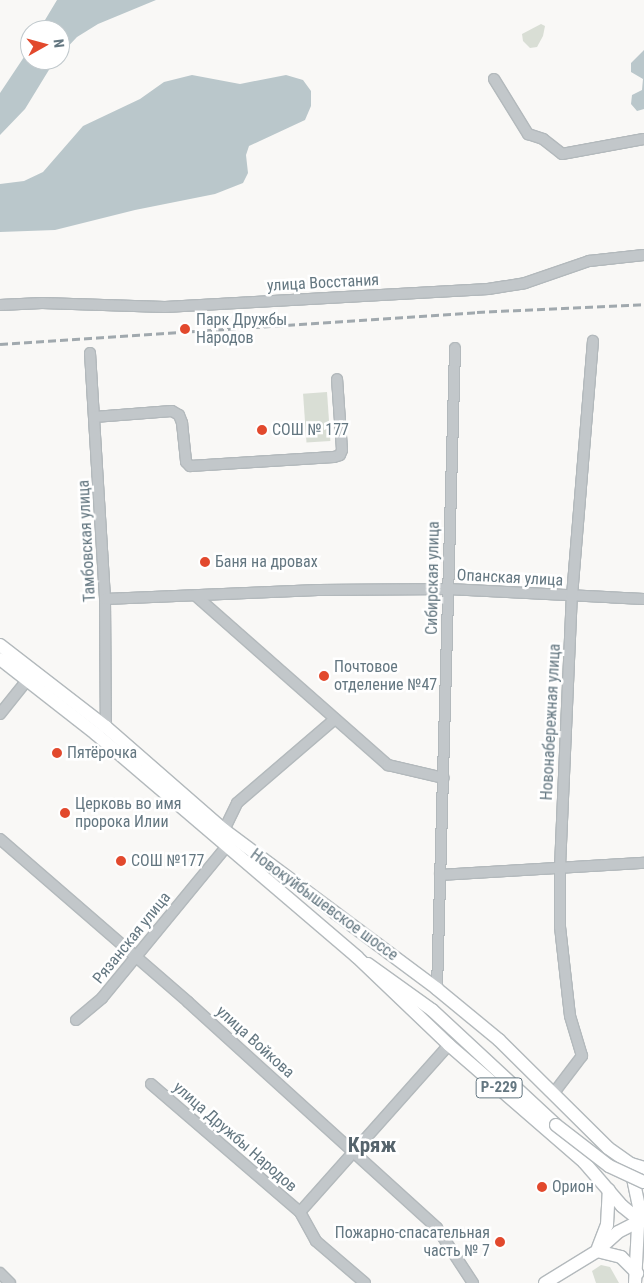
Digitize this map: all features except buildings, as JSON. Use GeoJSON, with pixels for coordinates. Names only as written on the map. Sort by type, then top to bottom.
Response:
{"type":"FeatureCollection","features":[{"type":"Feature","properties":{"kind":"main road","name":"Новокуйбышевское шоссе"},"geometry":{"type":"LineString","coordinates":[[0,645],[106,727],[224,830],[437,989],[498,1040],[608,1148],[631,1164],[644,1168]]}},
{"type":"Feature","properties":{"kind":"main road","name":"Новокуйбышевское шоссе"},"geometry":{"type":"LineString","coordinates":[[0,659],[28,679],[357,957],[449,1045],[588,1166],[609,1190],[642,1217]]}},
{"type":"Feature","properties":{"kind":"main road","name":"Новокуйбышевское шоссе"},"geometry":{"type":"LineString","coordinates":[[357,957],[386,975],[432,1010],[556,1124],[609,1166],[644,1182]]}},
{"type":"Feature","properties":{"kind":"main road"},"geometry":{"type":"LineString","coordinates":[[588,1166],[604,1160],[608,1148]]}},
{"type":"Feature","properties":{"kind":"main road"},"geometry":{"type":"LineString","coordinates":[[631,1164],[642,1217],[636,1278]]}},
{"type":"Feature","properties":{"kind":"main road"},"geometry":{"type":"LineString","coordinates":[[597,1252],[607,1226],[609,1190]]}},
{"type":"Feature","properties":{"kind":"main road"},"geometry":{"type":"LineString","coordinates":[[545,1283],[597,1252],[618,1232],[642,1217]]}},
{"type":"Feature","properties":{"kind":"main road"},"geometry":{"type":"LineString","coordinates":[[597,1252],[621,1257],[636,1278]]}},
{"type":"Feature","properties":{"kind":"main road"},"geometry":{"type":"LineString","coordinates":[[636,1278],[644,1261]]}},
{"type":"Feature","properties":{"kind":"street"},"geometry":{"type":"LineString","coordinates":[[494,78],[528,134],[543,139],[562,154],[644,139]]}},
{"type":"Feature","properties":{"kind":"street","name":"улица Восстания"},"geometry":{"type":"LineString","coordinates":[[0,306],[42,303],[138,308],[488,288],[525,283],[589,261],[644,255]]}},
{"type":"Feature","properties":{"kind":"street","name":"Новонабережная улица"},"geometry":{"type":"LineString","coordinates":[[553,1094],[582,1056],[569,1006],[560,927],[560,867],[572,596],[593,341]]}},
{"type":"Feature","properties":{"kind":"street","name":"Сибирская улица"},"geometry":{"type":"LineString","coordinates":[[437,989],[455,348]]}},
{"type":"Feature","properties":{"kind":"street","name":"Тамбовская улица"},"geometry":{"type":"LineString","coordinates":[[90,353],[105,599],[106,727]]}},
{"type":"Feature","properties":{"kind":"street"},"geometry":{"type":"LineString","coordinates":[[94,417],[172,411],[179,415],[182,423],[186,462],[190,466],[334,457],[340,455],[342,450],[337,379]]}},
{"type":"Feature","properties":{"kind":"street","name":"Опанская улица"},"geometry":{"type":"LineString","coordinates":[[105,599],[318,590],[448,589],[644,599]]}},
{"type":"Feature","properties":{"kind":"street"},"geometry":{"type":"LineString","coordinates":[[196,596],[388,765],[444,778]]}},
{"type":"Feature","properties":{"kind":"street"},"geometry":{"type":"LineString","coordinates":[[0,714],[28,679]]}},
{"type":"Feature","properties":{"kind":"street"},"geometry":{"type":"LineString","coordinates":[[224,830],[237,803],[336,719]]}},
{"type":"Feature","properties":{"kind":"street","name":"улица Войкова"},"geometry":{"type":"LineString","coordinates":[[0,839],[136,956],[354,1149],[440,1231],[473,1283]]}},
{"type":"Feature","properties":{"kind":"street","name":"Рязанская улица"},"geometry":{"type":"LineString","coordinates":[[76,1020],[102,998],[226,848]]}},
{"type":"Feature","properties":{"kind":"street"},"geometry":{"type":"LineString","coordinates":[[440,875],[644,863]]}},
{"type":"Feature","properties":{"kind":"street","name":"улица Дружбы Народов"},"geometry":{"type":"LineString","coordinates":[[300,1212],[354,1149],[449,1045]]}},
{"type":"Feature","properties":{"kind":"street","name":"улица Дружбы Народов"},"geometry":{"type":"LineString","coordinates":[[151,1084],[300,1212],[316,1241],[365,1283]]}},
{"type":"Feature","properties":{"kind":"street"},"geometry":{"type":"LineString","coordinates":[[0,1273],[10,1283]]}},
{"type":"Feature","properties":{"kind":"shaded area"},"geometry":{"type":"Polygon","coordinates":[[[57,0],[156,0],[98,24],[77,37],[70,44],[70,20],[45,20],[57,0]]]}},
{"type":"Feature","properties":{"kind":"shaded area"},"geometry":{"type":"Polygon","coordinates":[[[541,24],[545,26],[543,36],[537,47],[530,48],[523,41],[522,34],[541,24]]]}},
{"type":"Feature","properties":{"kind":"shaded area"},"geometry":{"type":"Polygon","coordinates":[[[644,50],[644,109],[637,111],[631,104],[632,95],[642,90],[643,79],[631,72],[631,63],[644,50]]]}},
{"type":"Feature","properties":{"kind":"shaded area"},"geometry":{"type":"Polygon","coordinates":[[[20,63],[20,70],[49,70],[25,109],[0,135],[0,93],[20,63]]]}},
{"type":"Feature","properties":{"kind":"shaded area"},"geometry":{"type":"Polygon","coordinates":[[[192,75],[240,84],[286,75],[303,80],[311,91],[311,106],[305,120],[249,146],[246,155],[248,173],[243,183],[215,194],[135,210],[55,230],[0,232],[0,184],[24,181],[43,172],[83,126],[140,99],[164,82],[192,75]]]}},
{"type":"Feature","properties":{"kind":"shaded area"},"geometry":{"type":"Polygon","coordinates":[[[327,392],[330,441],[306,443],[303,394],[327,392]]]}},
{"type":"Feature","properties":{"kind":"shaded area"},"geometry":{"type":"Polygon","coordinates":[[[601,1265],[610,1267],[619,1283],[596,1283],[592,1271],[601,1265]]]}},
{"type":"Feature","properties":{"kind":"railway"},"geometry":{"type":"LineString","coordinates":[[0,344],[477,312],[644,304]]}},
{"type":"Feature","properties":{"kind":"place","name":"Парк Дружбы Народов"},"geometry":{"type":"Point","coordinates":[185,329]}},
{"type":"Feature","properties":{"kind":"place","name":"СОШ № 177"},"geometry":{"type":"Point","coordinates":[262,430]}},
{"type":"Feature","properties":{"kind":"place","name":"Баня на дровах"},"geometry":{"type":"Point","coordinates":[205,562]}},
{"type":"Feature","properties":{"kind":"place","name":"Почтовое отделение №47"},"geometry":{"type":"Point","coordinates":[324,676]}},
{"type":"Feature","properties":{"kind":"place","name":"Пятёрочка"},"geometry":{"type":"Point","coordinates":[57,753]}},
{"type":"Feature","properties":{"kind":"place","name":"Церковь во имя пророка Илии"},"geometry":{"type":"Point","coordinates":[65,813]}},
{"type":"Feature","properties":{"kind":"place","name":"СОШ №177"},"geometry":{"type":"Point","coordinates":[121,861]}},
{"type":"Feature","properties":{"kind":"place","name":"Орион"},"geometry":{"type":"Point","coordinates":[542,1187]}},
{"type":"Feature","properties":{"kind":"place","name":"Пожарно-спасательная часть № 7"},"geometry":{"type":"Point","coordinates":[500,1242]}},
{"type":"Feature","properties":{"kind":"district","name":"Кряж"},"geometry":{"type":"Point","coordinates":[372,1145]}}]}
